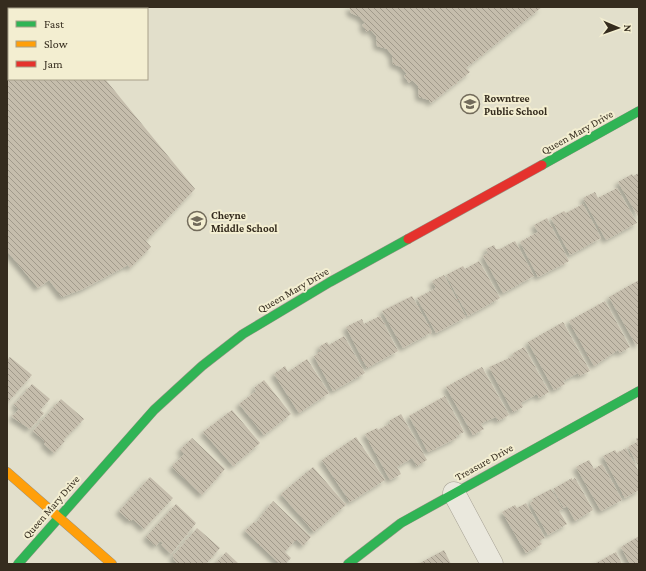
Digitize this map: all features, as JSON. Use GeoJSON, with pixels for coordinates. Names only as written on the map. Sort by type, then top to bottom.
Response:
{"type":"FeatureCollection","features":[{"type":"Feature","properties":{"kind":"street","name":"Queen Mary Drive"},"geometry":{"type":"LineString","coordinates":[[18,564],[154,410],[202,366],[243,334],[330,282],[639,111]]}},
{"type":"Feature","properties":{"kind":"street","name":"Treasure Drive"},"geometry":{"type":"LineString","coordinates":[[348,564],[401,523],[639,391]]}},
{"type":"Feature","properties":{"kind":"street"},"geometry":{"type":"LineString","coordinates":[[7,472],[112,564]]}},
{"type":"Feature","properties":{"kind":"street"},"geometry":{"type":"LineString","coordinates":[[454,493],[492,564]]}},
{"type":"Feature","properties":{"kind":"building"},"geometry":{"type":"Polygon","coordinates":[[[349,7],[542,7],[466,68],[470,72],[431,103],[429,100],[419,97],[418,86],[412,80],[409,83],[404,76],[407,74],[401,67],[393,64],[392,55],[387,49],[377,46],[376,36],[370,29],[367,32],[362,25],[365,23],[360,17],[351,13],[349,7]]]}},
{"type":"Feature","properties":{"kind":"building"},"geometry":{"type":"Polygon","coordinates":[[[8,72],[8,80],[106,80],[195,189],[146,241],[151,247],[130,268],[128,265],[83,289],[62,297],[49,280],[38,288],[7,251],[8,72]]]}},
{"type":"Feature","properties":{"kind":"building"},"geometry":{"type":"Polygon","coordinates":[[[639,173],[639,218],[618,182],[632,174],[633,176],[639,173]]]}},
{"type":"Feature","properties":{"kind":"building"},"geometry":{"type":"Polygon","coordinates":[[[617,188],[637,223],[606,240],[583,198],[595,192],[598,198],[617,188]]]}},
{"type":"Feature","properties":{"kind":"building"},"geometry":{"type":"Polygon","coordinates":[[[583,204],[601,238],[570,255],[551,218],[564,211],[566,213],[583,204]]]}},
{"type":"Feature","properties":{"kind":"building"},"geometry":{"type":"Polygon","coordinates":[[[547,218],[569,261],[538,277],[520,242],[538,232],[534,225],[547,218]]]}},
{"type":"Feature","properties":{"kind":"building"},"geometry":{"type":"Polygon","coordinates":[[[515,241],[534,276],[503,293],[483,256],[488,253],[486,249],[494,245],[496,249],[500,249],[515,241]]]}},
{"type":"Feature","properties":{"kind":"building"},"geometry":{"type":"Polygon","coordinates":[[[479,261],[500,298],[468,316],[446,275],[463,266],[465,269],[479,261]]]}},
{"type":"Feature","properties":{"kind":"building"},"geometry":{"type":"Polygon","coordinates":[[[444,275],[466,317],[436,333],[417,298],[436,288],[432,281],[444,275]]]}},
{"type":"Feature","properties":{"kind":"building"},"geometry":{"type":"Polygon","coordinates":[[[639,280],[639,343],[636,345],[609,297],[639,280]]]}},
{"type":"Feature","properties":{"kind":"building"},"geometry":{"type":"Polygon","coordinates":[[[412,296],[432,332],[403,348],[382,311],[412,296]]]}},
{"type":"Feature","properties":{"kind":"building"},"geometry":{"type":"Polygon","coordinates":[[[605,301],[630,347],[620,353],[618,350],[594,366],[569,321],[605,301]]]}},
{"type":"Feature","properties":{"kind":"building"},"geometry":{"type":"Polygon","coordinates":[[[380,316],[398,351],[367,368],[346,327],[362,319],[364,324],[380,316]]]}},
{"type":"Feature","properties":{"kind":"building"},"geometry":{"type":"Polygon","coordinates":[[[563,322],[590,371],[579,376],[578,373],[563,381],[565,384],[554,390],[528,342],[563,322]]]}},
{"type":"Feature","properties":{"kind":"building"},"geometry":{"type":"Polygon","coordinates":[[[344,336],[365,373],[333,391],[314,356],[322,351],[319,347],[327,342],[329,345],[344,336]]]}},
{"type":"Feature","properties":{"kind":"building"},"geometry":{"type":"Polygon","coordinates":[[[524,347],[549,392],[539,398],[537,394],[521,403],[523,407],[513,412],[489,367],[514,356],[512,354],[524,347]]]}},
{"type":"Feature","properties":{"kind":"building"},"geometry":{"type":"Polygon","coordinates":[[[10,357],[32,375],[7,403],[7,360],[10,357]]]}},
{"type":"Feature","properties":{"kind":"building"},"geometry":{"type":"Polygon","coordinates":[[[307,359],[329,393],[299,413],[274,374],[285,366],[288,372],[307,359]]]}},
{"type":"Feature","properties":{"kind":"building"},"geometry":{"type":"Polygon","coordinates":[[[482,367],[509,415],[498,421],[496,417],[486,421],[481,424],[484,429],[473,435],[446,387],[482,367]]]}},
{"type":"Feature","properties":{"kind":"building"},"geometry":{"type":"Polygon","coordinates":[[[264,380],[291,414],[264,435],[239,404],[256,391],[254,388],[264,380]]]}},
{"type":"Feature","properties":{"kind":"building"},"geometry":{"type":"Polygon","coordinates":[[[32,384],[50,399],[40,410],[44,413],[30,429],[12,417],[19,409],[14,405],[32,384]]]}},
{"type":"Feature","properties":{"kind":"building"},"geometry":{"type":"Polygon","coordinates":[[[445,396],[464,432],[456,436],[457,438],[428,452],[409,416],[445,396]]]}},
{"type":"Feature","properties":{"kind":"building"},"geometry":{"type":"Polygon","coordinates":[[[61,399],[84,419],[63,440],[65,441],[54,453],[44,444],[46,442],[33,431],[61,399]]]}},
{"type":"Feature","properties":{"kind":"building"},"geometry":{"type":"Polygon","coordinates":[[[232,410],[260,443],[233,466],[203,432],[232,410]]]}},
{"type":"Feature","properties":{"kind":"building"},"geometry":{"type":"Polygon","coordinates":[[[401,414],[427,460],[417,466],[412,458],[397,467],[401,474],[390,480],[365,434],[377,428],[378,430],[391,423],[389,421],[401,414]]]}},
{"type":"Feature","properties":{"kind":"building"},"geometry":{"type":"Polygon","coordinates":[[[356,437],[385,480],[350,502],[322,460],[356,437]]]}},
{"type":"Feature","properties":{"kind":"building"},"geometry":{"type":"Polygon","coordinates":[[[639,437],[639,467],[628,447],[637,442],[636,439],[639,437]]]}},
{"type":"Feature","properties":{"kind":"building"},"geometry":{"type":"Polygon","coordinates":[[[192,438],[225,469],[202,495],[172,467],[184,454],[180,450],[192,438]]]}},
{"type":"Feature","properties":{"kind":"building"},"geometry":{"type":"Polygon","coordinates":[[[626,448],[639,472],[639,490],[625,498],[603,456],[615,450],[617,453],[626,448]]]}},
{"type":"Feature","properties":{"kind":"building"},"geometry":{"type":"Polygon","coordinates":[[[589,460],[594,469],[602,464],[622,500],[601,511],[576,467],[589,460]]]}},
{"type":"Feature","properties":{"kind":"building"},"geometry":{"type":"Polygon","coordinates":[[[313,467],[346,505],[314,532],[281,494],[313,467]]]}},
{"type":"Feature","properties":{"kind":"building"},"geometry":{"type":"Polygon","coordinates":[[[150,477],[173,498],[144,529],[133,519],[130,521],[119,511],[150,477]]]}},
{"type":"Feature","properties":{"kind":"building"},"geometry":{"type":"Polygon","coordinates":[[[572,478],[572,480],[575,478],[593,510],[575,521],[567,506],[564,508],[553,489],[572,478]]]}},
{"type":"Feature","properties":{"kind":"building"},"geometry":{"type":"Polygon","coordinates":[[[551,489],[563,509],[559,511],[567,524],[548,535],[530,503],[533,501],[532,499],[551,489]]]}},
{"type":"Feature","properties":{"kind":"building"},"geometry":{"type":"Polygon","coordinates":[[[273,501],[311,537],[303,546],[296,539],[285,552],[291,558],[285,564],[280,564],[245,531],[254,522],[256,523],[273,501]]]}},
{"type":"Feature","properties":{"kind":"building"},"geometry":{"type":"Polygon","coordinates":[[[526,503],[545,538],[539,541],[542,544],[526,553],[502,512],[515,505],[517,508],[526,503]]]}},
{"type":"Feature","properties":{"kind":"building"},"geometry":{"type":"Polygon","coordinates":[[[176,504],[196,523],[171,554],[161,545],[163,543],[160,541],[156,546],[146,537],[176,504]]]}},
{"type":"Feature","properties":{"kind":"building"},"geometry":{"type":"Polygon","coordinates":[[[197,528],[220,548],[206,564],[178,564],[174,560],[173,556],[197,528]]]}},
{"type":"Feature","properties":{"kind":"building"},"geometry":{"type":"Polygon","coordinates":[[[639,536],[639,564],[630,564],[621,547],[639,536]]]}},
{"type":"Feature","properties":{"kind":"building"},"geometry":{"type":"Polygon","coordinates":[[[444,550],[451,564],[420,563],[444,550]]]}},
{"type":"Feature","properties":{"kind":"building"},"geometry":{"type":"Polygon","coordinates":[[[226,552],[239,564],[215,564],[226,552]]]}},
{"type":"Feature","properties":{"kind":"building"},"geometry":{"type":"Polygon","coordinates":[[[616,552],[622,564],[594,564],[616,552]]]}},
{"type":"Feature","properties":{"kind":"traffic: fast"},"geometry":{"type":"LineString","coordinates":[[542,165],[639,111]]}},
{"type":"Feature","properties":{"kind":"traffic: fast"},"geometry":{"type":"LineString","coordinates":[[18,564],[154,410],[202,366],[243,334],[330,282],[408,239]]}},
{"type":"Feature","properties":{"kind":"traffic: fast"},"geometry":{"type":"LineString","coordinates":[[348,564],[401,523],[639,391]]}},
{"type":"Feature","properties":{"kind":"traffic: slow"},"geometry":{"type":"LineString","coordinates":[[7,472],[112,564]]}},
{"type":"Feature","properties":{"kind":"traffic: jam"},"geometry":{"type":"LineString","coordinates":[[408,239],[542,165]]}},
{"type":"Feature","properties":{"kind":"place","name":"Rowntree Public School"},"geometry":{"type":"Point","coordinates":[470,104]}},
{"type":"Feature","properties":{"kind":"place","name":"Cheyne Middle School"},"geometry":{"type":"Point","coordinates":[197,221]}}]}
